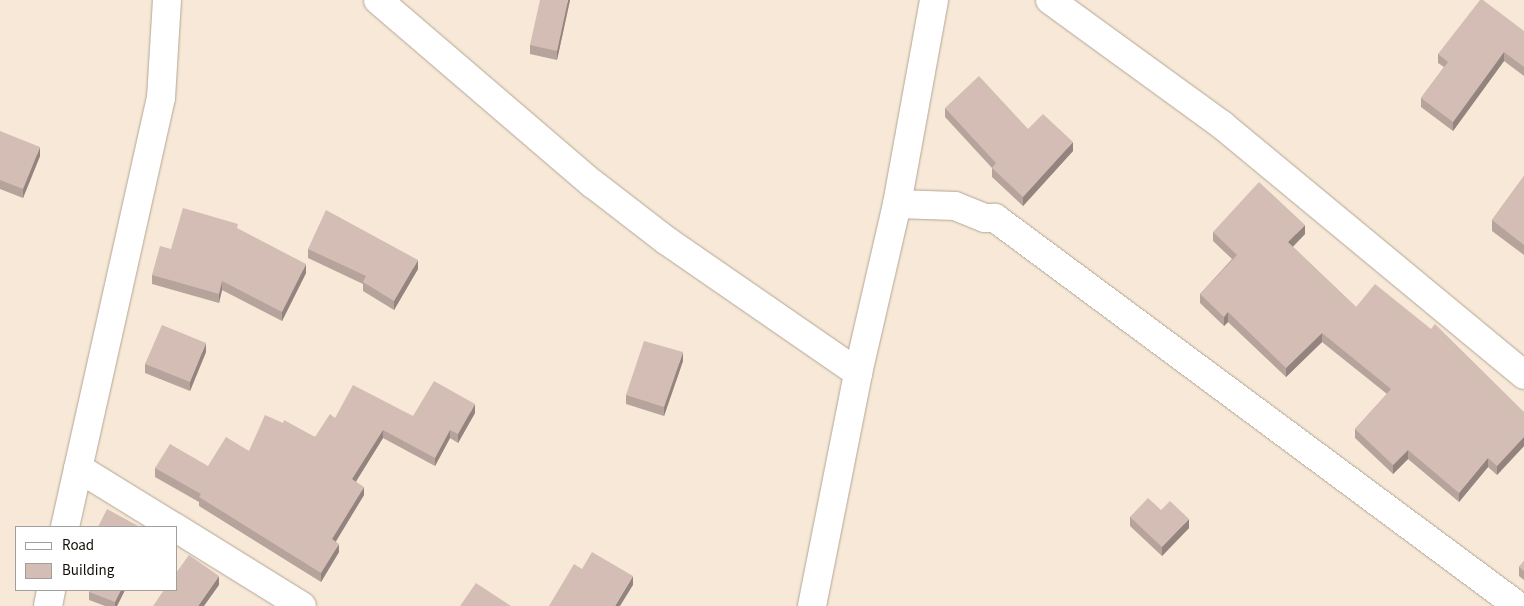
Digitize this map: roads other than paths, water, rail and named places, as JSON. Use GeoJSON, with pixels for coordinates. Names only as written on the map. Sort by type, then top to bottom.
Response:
{"type":"FeatureCollection","features":[{"type":"Feature","properties":{"kind":"street"},"geometry":{"type":"LineString","coordinates":[[65,526],[161,98],[167,0]]}},
{"type":"Feature","properties":{"kind":"street"},"geometry":{"type":"LineString","coordinates":[[378,0],[592,184],[667,241],[858,373]]}},
{"type":"Feature","properties":{"kind":"street"},"geometry":{"type":"LineString","coordinates":[[812,606],[858,373],[897,204],[934,0]]}},
{"type":"Feature","properties":{"kind":"street"},"geometry":{"type":"LineString","coordinates":[[1050,0],[1222,125],[1524,375]]}},
{"type":"Feature","properties":{"kind":"street"},"geometry":{"type":"LineString","coordinates":[[897,204],[955,206],[985,218],[995,218],[1518,606]]}},
{"type":"Feature","properties":{"kind":"street"},"geometry":{"type":"LineString","coordinates":[[78,468],[172,526]]}},
{"type":"Feature","properties":{"kind":"street"},"geometry":{"type":"LineString","coordinates":[[178,530],[302,606]]}},
{"type":"Feature","properties":{"kind":"street"},"geometry":{"type":"LineString","coordinates":[[48,606],[52,591]]}}]}
